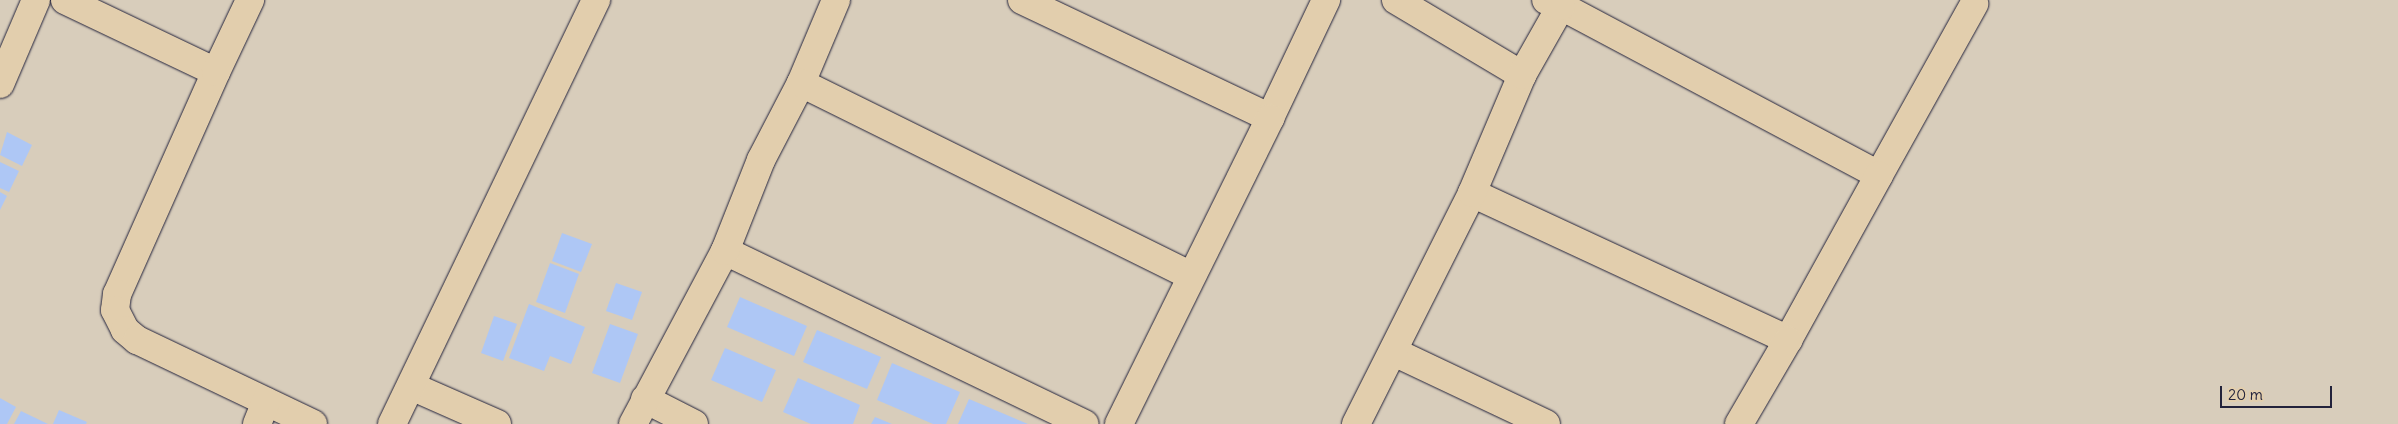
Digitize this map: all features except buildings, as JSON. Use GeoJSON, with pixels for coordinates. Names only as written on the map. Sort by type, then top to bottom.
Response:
{"type":"FeatureCollection","features":[{"type":"Feature","properties":{"kind":"street"},"geometry":{"type":"LineString","coordinates":[[0,84],[6,55],[36,0]]}},
{"type":"Feature","properties":{"kind":"street"},"geometry":{"type":"LineString","coordinates":[[65,0],[216,72]]}},
{"type":"Feature","properties":{"kind":"street"},"geometry":{"type":"LineString","coordinates":[[250,0],[117,294],[115,310],[125,330],[137,340],[261,413],[314,424]]}},
{"type":"Feature","properties":{"kind":"street"},"geometry":{"type":"LineString","coordinates":[[392,424],[596,0]]}},
{"type":"Feature","properties":{"kind":"street"},"geometry":{"type":"LineString","coordinates":[[633,424],[724,251],[761,160],[800,83],[836,0]]}},
{"type":"Feature","properties":{"kind":"street"},"geometry":{"type":"LineString","coordinates":[[1022,0],[1270,118]]}},
{"type":"Feature","properties":{"kind":"street"},"geometry":{"type":"LineString","coordinates":[[1119,424],[1189,275],[1270,118],[1326,0]]}},
{"type":"Feature","properties":{"kind":"street"},"geometry":{"type":"LineString","coordinates":[[1396,0],[1522,75]]}},
{"type":"Feature","properties":{"kind":"street"},"geometry":{"type":"LineString","coordinates":[[1739,424],[1788,340],[1971,1]]}},
{"type":"Feature","properties":{"kind":"street"},"geometry":{"type":"LineString","coordinates":[[1356,424],[1394,352],[1472,193],[1522,75],[1557,2],[1879,174]]}},
{"type":"Feature","properties":{"kind":"street"},"geometry":{"type":"LineString","coordinates":[[800,83],[1189,275]]}},
{"type":"Feature","properties":{"kind":"street"},"geometry":{"type":"LineString","coordinates":[[1472,193],[1788,340]]}},
{"type":"Feature","properties":{"kind":"street"},"geometry":{"type":"LineString","coordinates":[[724,251],[1085,424]]}},
{"type":"Feature","properties":{"kind":"street"},"geometry":{"type":"LineString","coordinates":[[1394,352],[1546,424]]}},
{"type":"Feature","properties":{"kind":"street"},"geometry":{"type":"LineString","coordinates":[[411,386],[497,424]]}},
{"type":"Feature","properties":{"kind":"street"},"geometry":{"type":"LineString","coordinates":[[645,399],[694,424]]}}]}
